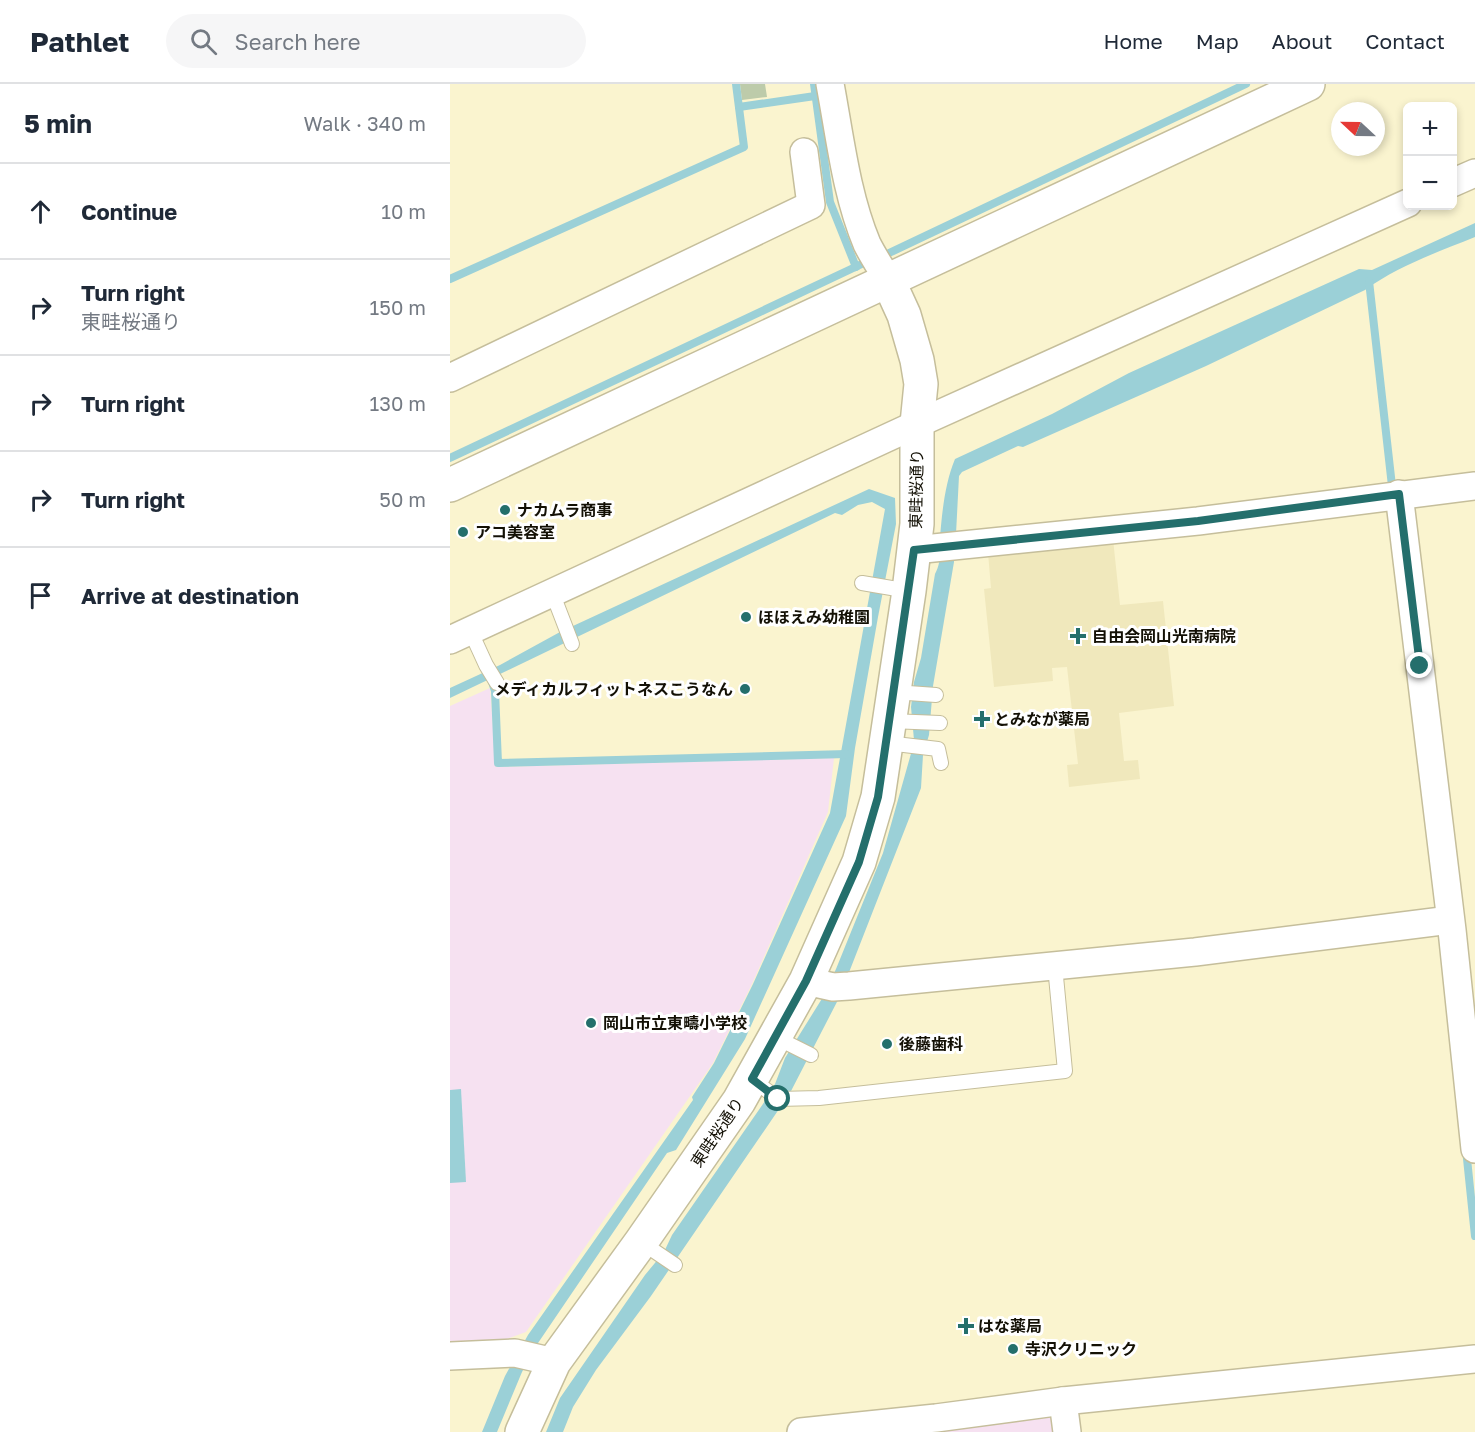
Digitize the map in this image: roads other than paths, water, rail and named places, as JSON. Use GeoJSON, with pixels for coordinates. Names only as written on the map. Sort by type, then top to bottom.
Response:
{"type":"FeatureCollection","features":[{"type":"Feature","properties":{"kind":"street"},"geometry":{"type":"LineString","coordinates":[[830,84],[850,190],[868,245],[888,280]]}},
{"type":"Feature","properties":{"kind":"street"},"geometry":{"type":"LineString","coordinates":[[450,485],[1308,84]]}},
{"type":"Feature","properties":{"kind":"street"},"geometry":{"type":"LineString","coordinates":[[450,378],[811,205],[804,152]]}},
{"type":"Feature","properties":{"kind":"street"},"geometry":{"type":"LineString","coordinates":[[1457,181],[1475,173]]}},
{"type":"Feature","properties":{"kind":"street"},"geometry":{"type":"LineString","coordinates":[[460,635],[917,424],[1403,205]]}},
{"type":"Feature","properties":{"kind":"street","name":"東畦桜通り"},"geometry":{"type":"LineString","coordinates":[[522,1432],[533,1358],[649,1247],[739,1101],[758,1083],[783,1041],[830,985],[859,862],[900,719],[898,589],[935,548],[917,524],[917,424],[921,384],[917,360],[900,306],[888,280]]}},
{"type":"Feature","properties":{"kind":"street"},"geometry":{"type":"LineString","coordinates":[[935,548],[1198,521],[1475,486]]}},
{"type":"Feature","properties":{"kind":"street"},"geometry":{"type":"LineString","coordinates":[[1399,494],[1475,1149]]}},
{"type":"Feature","properties":{"kind":"street"},"geometry":{"type":"LineString","coordinates":[[830,985],[1195,952],[1450,920]]}},
{"type":"Feature","properties":{"kind":"street"},"geometry":{"type":"LineString","coordinates":[[450,1356],[533,1358]]}},
{"type":"Feature","properties":{"kind":"street"},"geometry":{"type":"LineString","coordinates":[[801,1432],[936,1418],[1063,1401],[1475,1359]]}},
{"type":"Feature","properties":{"kind":"street"},"geometry":{"type":"LineString","coordinates":[[1063,1401],[1067,1432]]}},
{"type":"Feature","properties":{"kind":"lane"},"geometry":{"type":"LineString","coordinates":[[862,583],[898,589]]}},
{"type":"Feature","properties":{"kind":"lane"},"geometry":{"type":"LineString","coordinates":[[552,592],[572,644]]}},
{"type":"Feature","properties":{"kind":"lane"},"geometry":{"type":"LineString","coordinates":[[460,635],[486,665],[496,683]]}},
{"type":"Feature","properties":{"kind":"lane"},"geometry":{"type":"LineString","coordinates":[[900,719],[936,695]]}},
{"type":"Feature","properties":{"kind":"lane"},"geometry":{"type":"LineString","coordinates":[[900,719],[937,723]]}},
{"type":"Feature","properties":{"kind":"lane"},"geometry":{"type":"LineString","coordinates":[[900,719],[927,747],[938,749],[941,763]]}},
{"type":"Feature","properties":{"kind":"lane"},"geometry":{"type":"LineString","coordinates":[[758,1083],[778,1099],[819,1098],[1065,1071],[1055,966]]}},
{"type":"Feature","properties":{"kind":"lane"},"geometry":{"type":"LineString","coordinates":[[783,1041],[811,1055]]}},
{"type":"Feature","properties":{"kind":"lane"},"geometry":{"type":"LineString","coordinates":[[649,1247],[675,1265]]}},
{"type":"Feature","properties":{"kind":"water"},"geometry":{"type":"Polygon","coordinates":[[[1475,223],[1475,237],[1405,267],[1365,290],[1206,366],[962,472],[959,476],[956,534],[953,540],[954,562],[933,686],[929,735],[923,755],[921,788],[839,998],[790,1093],[651,1296],[596,1370],[573,1407],[563,1432],[546,1432],[560,1398],[645,1275],[664,1252],[672,1235],[765,1101],[775,1084],[785,1058],[823,997],[836,969],[883,853],[912,750],[914,740],[911,707],[914,682],[921,658],[939,561],[944,498],[955,459],[1052,414],[1129,373],[1359,269],[1372,270],[1475,223]]]}},
{"type":"Feature","properties":{"kind":"water"},"geometry":{"type":"Polygon","coordinates":[[[869,489],[895,498],[896,524],[855,748],[846,816],[745,1039],[676,1150],[667,1153],[536,1346],[522,1372],[497,1432],[482,1432],[505,1376],[528,1335],[693,1100],[692,1097],[714,1063],[753,984],[830,813],[885,509],[872,502],[858,505],[842,515],[835,513],[450,698],[450,688],[500,665],[560,632],[869,489]]]}},
{"type":"Feature","properties":{"kind":"water"},"geometry":{"type":"Polygon","coordinates":[[[461,1089],[466,1182],[450,1183],[450,1090],[461,1089]]]}},
{"type":"Feature","properties":{"kind":"waterway"},"geometry":{"type":"LineString","coordinates":[[450,279],[744,147],[736,84]]}},
{"type":"Feature","properties":{"kind":"waterway"},"geometry":{"type":"LineString","coordinates":[[814,84],[830,202],[856,267]]}},
{"type":"Feature","properties":{"kind":"waterway"},"geometry":{"type":"LineString","coordinates":[[889,253],[1246,84]]}},
{"type":"Feature","properties":{"kind":"waterway"},"geometry":{"type":"LineString","coordinates":[[739,107],[815,96]]}},
{"type":"Feature","properties":{"kind":"waterway"},"geometry":{"type":"LineString","coordinates":[[450,458],[866,262]]}},
{"type":"Feature","properties":{"kind":"waterway"},"geometry":{"type":"LineString","coordinates":[[1369,281],[1392,486]]}},
{"type":"Feature","properties":{"kind":"waterway"},"geometry":{"type":"LineString","coordinates":[[492,682],[495,691],[498,763],[847,754]]}},
{"type":"Feature","properties":{"kind":"waterway"},"geometry":{"type":"LineString","coordinates":[[1466,1149],[1475,1236]]}},
{"type":"Feature","properties":{"kind":"place","name":"ナカムラ商事"},"geometry":{"type":"Point","coordinates":[505,510]}},
{"type":"Feature","properties":{"kind":"place","name":"アコ美容室"},"geometry":{"type":"Point","coordinates":[463,532]}},
{"type":"Feature","properties":{"kind":"place","name":"ほほえみ幼稚園"},"geometry":{"type":"Point","coordinates":[746,617]}},
{"type":"Feature","properties":{"kind":"place","name":"自由会岡山光南病院"},"geometry":{"type":"Point","coordinates":[1078,636]}},
{"type":"Feature","properties":{"kind":"place","name":"メディカルフィットネスこうなん"},"geometry":{"type":"Point","coordinates":[745,689]}},
{"type":"Feature","properties":{"kind":"place","name":"とみなが薬局"},"geometry":{"type":"Point","coordinates":[982,719]}},
{"type":"Feature","properties":{"kind":"place","name":"岡山市立東疇小学校"},"geometry":{"type":"Point","coordinates":[591,1023]}},
{"type":"Feature","properties":{"kind":"place","name":"後藤歯科"},"geometry":{"type":"Point","coordinates":[887,1044]}},
{"type":"Feature","properties":{"kind":"place","name":"はな薬局"},"geometry":{"type":"Point","coordinates":[966,1326]}},
{"type":"Feature","properties":{"kind":"place","name":"寺沢クリニック"},"geometry":{"type":"Point","coordinates":[1013,1349]}}]}
